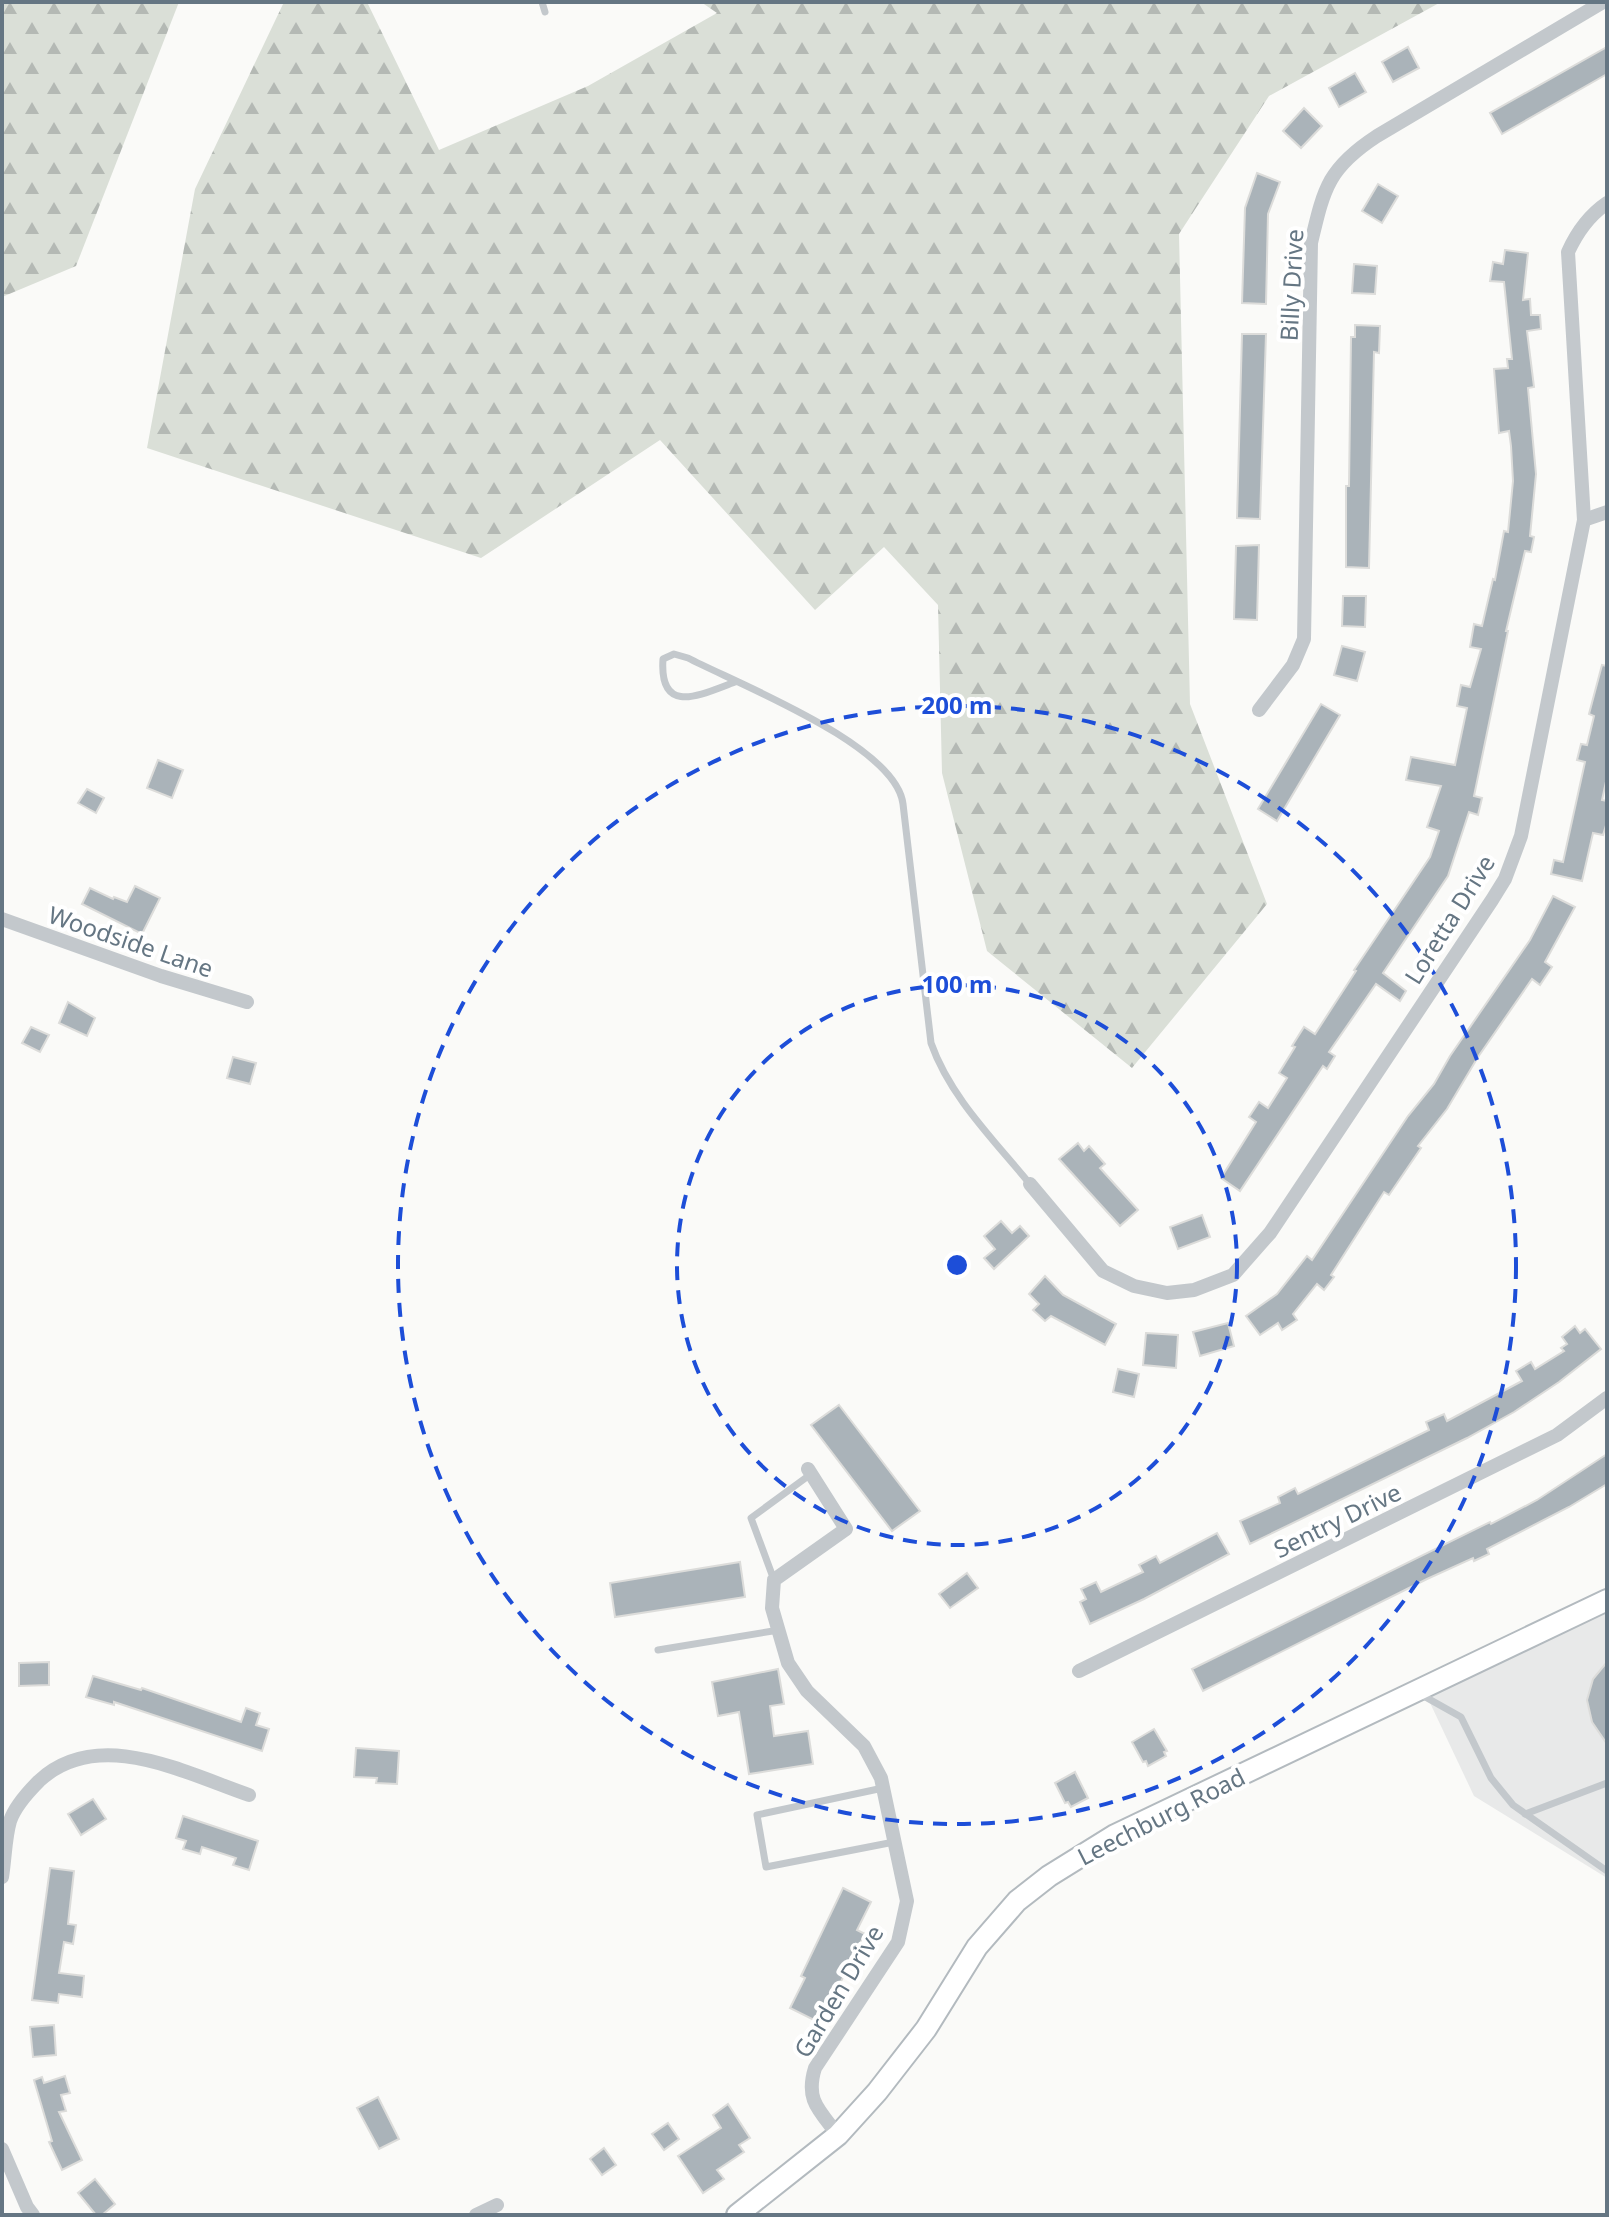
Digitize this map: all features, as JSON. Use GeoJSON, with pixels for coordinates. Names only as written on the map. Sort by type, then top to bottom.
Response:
{"type":"FeatureCollection","features":[{"type":"Feature","properties":{"kind":"street","name":"Billy Drive"},"geometry":{"type":"LineString","coordinates":[[1259,710],[1293,665],[1304,639],[1311,243],[1321,199],[1334,171],[1353,152],[1377,136],[1603,2]]}},
{"type":"Feature","properties":{"kind":"street","name":"Loretta Drive"},"geometry":{"type":"LineString","coordinates":[[1030,1184],[1103,1271],[1134,1286],[1167,1293],[1194,1290],[1233,1275],[1270,1233],[1505,879],[1521,836],[1584,520],[1568,252],[1583,225],[1607,203]]}},
{"type":"Feature","properties":{"kind":"street"},"geometry":{"type":"LineString","coordinates":[[1584,520],[1607,512]]}},
{"type":"Feature","properties":{"kind":"street","name":"Woodside Lane"},"geometry":{"type":"LineString","coordinates":[[2,919],[161,976],[247,1002]]}},
{"type":"Feature","properties":{"kind":"street","name":"Sentry Drive"},"geometry":{"type":"LineString","coordinates":[[1079,1671],[1557,1435],[1607,1398]]}},
{"type":"Feature","properties":{"kind":"street"},"geometry":{"type":"LineString","coordinates":[[774,1580],[846,1529],[810,1472]]}},
{"type":"Feature","properties":{"kind":"street","name":"Garden Drive"},"geometry":{"type":"LineString","coordinates":[[774,1580],[772,1608],[788,1663],[807,1691],[864,1746],[881,1778],[907,1901],[898,1942],[815,2068],[810,2085],[813,2102],[838,2135]]}},
{"type":"Feature","properties":{"kind":"street","name":"Leechburg Road"},"geometry":{"type":"LineString","coordinates":[[737,2215],[838,2135],[877,2092],[926,2029],[977,1947],[1017,1901],[1049,1876],[1115,1835],[1607,1600]]}},
{"type":"Feature","properties":{"kind":"street"},"geometry":{"type":"LineString","coordinates":[[2,1877],[10,1821],[27,1793],[50,1771],[93,1754],[145,1759],[249,1795]]}},
{"type":"Feature","properties":{"kind":"street"},"geometry":{"type":"LineString","coordinates":[[2,2149],[33,2215]]}},
{"type":"Feature","properties":{"kind":"street"},"geometry":{"type":"LineString","coordinates":[[476,2215],[497,2205]]}},
{"type":"Feature","properties":{"kind":"lane"},"geometry":{"type":"LineString","coordinates":[[542,2],[545,12]]}},
{"type":"Feature","properties":{"kind":"lane"},"geometry":{"type":"LineString","coordinates":[[735,682],[695,698],[676,696],[666,687],[663,659],[674,654],[688,658],[827,726],[851,742],[898,787],[903,804],[929,1028],[937,1061],[959,1097],[1030,1184]]}},
{"type":"Feature","properties":{"kind":"lane"},"geometry":{"type":"LineString","coordinates":[[774,1580],[751,1518],[810,1472]]}},
{"type":"Feature","properties":{"kind":"lane"},"geometry":{"type":"LineString","coordinates":[[658,1650],[779,1630]]}},
{"type":"Feature","properties":{"kind":"lane"},"geometry":{"type":"LineString","coordinates":[[1415,1691],[1461,1717],[1491,1778],[1513,1805],[1607,1871]]}},
{"type":"Feature","properties":{"kind":"lane"},"geometry":{"type":"LineString","coordinates":[[1525,1814],[1607,1783]]}},
{"type":"Feature","properties":{"kind":"lane"},"geometry":{"type":"LineString","coordinates":[[883,1788],[757,1815],[766,1867],[894,1842]]}},
{"type":"Feature","properties":{"kind":"shaded area"},"geometry":{"type":"Polygon","coordinates":[[[1607,1605],[1607,1878],[1474,1796],[1423,1688],[1607,1605]]]}},
{"type":"Feature","properties":{"kind":"green space"},"geometry":{"type":"Polygon","coordinates":[[[2,2],[179,2],[76,266],[2,297],[2,2]]]}},
{"type":"Feature","properties":{"kind":"green space"},"geometry":{"type":"Polygon","coordinates":[[[284,2],[367,2],[439,150],[588,86],[717,13],[701,2],[1441,2],[1269,96],[1179,234],[1190,704],[1267,904],[1132,1068],[987,951],[942,773],[938,605],[884,547],[815,610],[660,440],[481,558],[147,448],[195,189],[284,2]]]}},
{"type":"Feature","properties":{"kind":"building"},"geometry":{"type":"Polygon","coordinates":[[[1408,47],[1419,68],[1393,82],[1382,62],[1408,47]]]}},
{"type":"Feature","properties":{"kind":"building"},"geometry":{"type":"Polygon","coordinates":[[[1607,47],[1607,74],[1502,134],[1490,113],[1607,47]]]}},
{"type":"Feature","properties":{"kind":"building"},"geometry":{"type":"Polygon","coordinates":[[[1355,73],[1366,92],[1339,107],[1329,88],[1355,73]]]}},
{"type":"Feature","properties":{"kind":"building"},"geometry":{"type":"Polygon","coordinates":[[[1304,108],[1322,126],[1301,148],[1283,131],[1304,108]]]}},
{"type":"Feature","properties":{"kind":"building"},"geometry":{"type":"Polygon","coordinates":[[[1257,173],[1280,182],[1268,214],[1266,304],[1242,303],[1245,208],[1257,173]]]}},
{"type":"Feature","properties":{"kind":"building"},"geometry":{"type":"Polygon","coordinates":[[[1378,184],[1398,196],[1382,223],[1362,211],[1378,184]]]}},
{"type":"Feature","properties":{"kind":"building"},"geometry":{"type":"Polygon","coordinates":[[[1505,250],[1528,253],[1523,300],[1530,299],[1531,315],[1540,315],[1541,329],[1527,331],[1534,387],[1528,388],[1536,474],[1530,536],[1534,537],[1531,552],[1525,551],[1506,631],[1474,796],[1482,798],[1478,815],[1469,812],[1448,876],[1383,973],[1406,991],[1400,1001],[1376,984],[1329,1052],[1335,1056],[1327,1069],[1323,1066],[1240,1191],[1221,1178],[1256,1122],[1249,1117],[1259,1102],[1268,1108],[1287,1078],[1279,1073],[1295,1047],[1292,1046],[1304,1027],[1315,1034],[1430,857],[1439,831],[1427,827],[1441,786],[1406,780],[1411,757],[1455,765],[1467,708],[1457,706],[1461,685],[1470,687],[1481,649],[1470,647],[1474,624],[1482,626],[1504,531],[1508,532],[1513,481],[1511,446],[1509,431],[1499,433],[1494,369],[1508,368],[1507,359],[1512,359],[1504,282],[1490,281],[1493,262],[1503,264],[1505,250]]]}},
{"type":"Feature","properties":{"kind":"building"},"geometry":{"type":"Polygon","coordinates":[[[1354,264],[1377,266],[1375,294],[1352,293],[1354,264]]]}},
{"type":"Feature","properties":{"kind":"building"},"geometry":{"type":"Polygon","coordinates":[[[1355,325],[1380,326],[1379,353],[1374,352],[1369,568],[1346,567],[1351,337],[1355,337],[1355,325]]]}},
{"type":"Feature","properties":{"kind":"building"},"geometry":{"type":"Polygon","coordinates":[[[1242,334],[1266,334],[1260,519],[1237,518],[1242,334]]]}},
{"type":"Feature","properties":{"kind":"building"},"geometry":{"type":"Polygon","coordinates":[[[1259,545],[1257,620],[1234,619],[1236,546],[1259,545]]]}},
{"type":"Feature","properties":{"kind":"building"},"geometry":{"type":"Polygon","coordinates":[[[1343,596],[1366,596],[1365,627],[1342,626],[1343,596]]]}},
{"type":"Feature","properties":{"kind":"building"},"geometry":{"type":"Polygon","coordinates":[[[1342,646],[1365,652],[1357,681],[1334,675],[1342,646]]]}},
{"type":"Feature","properties":{"kind":"building"},"geometry":{"type":"Polygon","coordinates":[[[1602,665],[1607,666],[1607,777],[1602,800],[1607,801],[1607,822],[1603,835],[1593,833],[1582,881],[1551,874],[1554,860],[1563,862],[1585,762],[1577,760],[1581,744],[1587,745],[1594,716],[1589,714],[1602,665]]]}},
{"type":"Feature","properties":{"kind":"building"},"geometry":{"type":"Polygon","coordinates":[[[1321,704],[1340,715],[1277,821],[1258,809],[1321,704]]]}},
{"type":"Feature","properties":{"kind":"building"},"geometry":{"type":"Polygon","coordinates":[[[158,760],[183,770],[172,798],[147,788],[158,760]]]}},
{"type":"Feature","properties":{"kind":"building"},"geometry":{"type":"Polygon","coordinates":[[[87,789],[104,798],[96,813],[78,803],[87,789]]]}},
{"type":"Feature","properties":{"kind":"building"},"geometry":{"type":"Polygon","coordinates":[[[135,886],[160,898],[142,934],[82,904],[90,888],[127,902],[135,886]]]}},
{"type":"Feature","properties":{"kind":"building"},"geometry":{"type":"Polygon","coordinates":[[[1553,896],[1575,907],[1545,962],[1552,967],[1540,985],[1532,979],[1478,1057],[1447,1109],[1418,1146],[1421,1148],[1389,1195],[1384,1192],[1324,1290],[1317,1284],[1293,1314],[1297,1320],[1282,1330],[1278,1323],[1260,1335],[1246,1316],[1277,1294],[1307,1256],[1312,1260],[1530,940],[1553,896]]]}},
{"type":"Feature","properties":{"kind":"building"},"geometry":{"type":"Polygon","coordinates":[[[68,1002],[95,1018],[87,1036],[59,1023],[68,1002]]]}},
{"type":"Feature","properties":{"kind":"building"},"geometry":{"type":"Polygon","coordinates":[[[31,1027],[49,1035],[40,1052],[22,1043],[31,1027]]]}},
{"type":"Feature","properties":{"kind":"building"},"geometry":{"type":"Polygon","coordinates":[[[233,1057],[256,1063],[250,1084],[227,1078],[233,1057]]]}},
{"type":"Feature","properties":{"kind":"building"},"geometry":{"type":"Polygon","coordinates":[[[1078,1143],[1084,1151],[1089,1146],[1105,1164],[1100,1168],[1138,1210],[1120,1226],[1059,1159],[1078,1143]]]}},
{"type":"Feature","properties":{"kind":"building"},"geometry":{"type":"Polygon","coordinates":[[[1202,1215],[1210,1237],[1178,1249],[1170,1227],[1202,1215]]]}},
{"type":"Feature","properties":{"kind":"building"},"geometry":{"type":"Polygon","coordinates":[[[1001,1221],[1012,1233],[1020,1226],[1029,1236],[994,1269],[984,1258],[995,1249],[984,1236],[1001,1221]]]}},
{"type":"Feature","properties":{"kind":"building"},"geometry":{"type":"Polygon","coordinates":[[[1045,1276],[1063,1295],[1116,1324],[1105,1345],[1051,1316],[1045,1321],[1033,1310],[1039,1304],[1029,1294],[1045,1276]]]}},
{"type":"Feature","properties":{"kind":"building"},"geometry":{"type":"Polygon","coordinates":[[[1228,1323],[1234,1346],[1200,1356],[1193,1332],[1228,1323]]]}},
{"type":"Feature","properties":{"kind":"building"},"geometry":{"type":"Polygon","coordinates":[[[1575,1326],[1580,1333],[1585,1329],[1601,1349],[1559,1382],[1467,1438],[1250,1544],[1240,1521],[1280,1503],[1278,1497],[1295,1488],[1298,1494],[1429,1430],[1426,1422],[1444,1414],[1447,1421],[1522,1381],[1516,1371],[1531,1362],[1535,1369],[1564,1351],[1561,1348],[1567,1344],[1562,1337],[1575,1326]]]}},
{"type":"Feature","properties":{"kind":"building"},"geometry":{"type":"Polygon","coordinates":[[[1146,1333],[1178,1335],[1176,1368],[1143,1365],[1146,1333]]]}},
{"type":"Feature","properties":{"kind":"building"},"geometry":{"type":"Polygon","coordinates":[[[1118,1369],[1139,1374],[1134,1397],[1113,1392],[1118,1369]]]}},
{"type":"Feature","properties":{"kind":"building"},"geometry":{"type":"Polygon","coordinates":[[[839,1405],[920,1511],[892,1531],[811,1425],[839,1405]]]}},
{"type":"Feature","properties":{"kind":"building"},"geometry":{"type":"Polygon","coordinates":[[[1607,1454],[1607,1484],[1487,1549],[1489,1554],[1427,1579],[1203,1691],[1192,1669],[1491,1524],[1537,1500],[1607,1454]]]}},
{"type":"Feature","properties":{"kind":"building"},"geometry":{"type":"Polygon","coordinates":[[[1217,1533],[1229,1554],[1090,1624],[1080,1602],[1086,1599],[1081,1589],[1096,1582],[1101,1592],[1143,1572],[1139,1565],[1156,1556],[1160,1563],[1217,1533]]]}},
{"type":"Feature","properties":{"kind":"building"},"geometry":{"type":"Polygon","coordinates":[[[740,1562],[745,1597],[615,1617],[610,1583],[740,1562]]]}},
{"type":"Feature","properties":{"kind":"building"},"geometry":{"type":"Polygon","coordinates":[[[967,1573],[978,1588],[950,1608],[939,1594],[967,1573]]]}},
{"type":"Feature","properties":{"kind":"building"},"geometry":{"type":"Polygon","coordinates":[[[49,1662],[49,1685],[19,1686],[19,1663],[49,1662]]]}},
{"type":"Feature","properties":{"kind":"building"},"geometry":{"type":"Polygon","coordinates":[[[1607,1662],[1607,1744],[1592,1722],[1587,1700],[1593,1679],[1607,1662]]]}},
{"type":"Feature","properties":{"kind":"building"},"geometry":{"type":"Polygon","coordinates":[[[778,1669],[784,1704],[770,1706],[774,1736],[808,1731],[813,1764],[749,1774],[739,1712],[718,1716],[712,1682],[778,1669]]]}},
{"type":"Feature","properties":{"kind":"building"},"geometry":{"type":"Polygon","coordinates":[[[93,1676],[142,1688],[241,1722],[246,1708],[260,1713],[256,1725],[269,1729],[262,1751],[114,1702],[114,1705],[86,1697],[93,1676]]]}},
{"type":"Feature","properties":{"kind":"building"},"geometry":{"type":"Polygon","coordinates":[[[1154,1729],[1167,1751],[1164,1752],[1166,1756],[1148,1766],[1132,1742],[1154,1729]]]}},
{"type":"Feature","properties":{"kind":"building"},"geometry":{"type":"Polygon","coordinates":[[[356,1748],[399,1751],[397,1784],[376,1783],[377,1778],[354,1777],[356,1748]]]}},
{"type":"Feature","properties":{"kind":"building"},"geometry":{"type":"Polygon","coordinates":[[[1075,1772],[1088,1798],[1071,1807],[1068,1802],[1065,1803],[1055,1783],[1075,1772]]]}},
{"type":"Feature","properties":{"kind":"building"},"geometry":{"type":"Polygon","coordinates":[[[93,1799],[106,1819],[81,1835],[68,1814],[93,1799]]]}},
{"type":"Feature","properties":{"kind":"building"},"geometry":{"type":"Polygon","coordinates":[[[183,1816],[258,1841],[249,1870],[233,1865],[236,1858],[202,1847],[200,1854],[183,1849],[186,1841],[176,1838],[183,1816]]]}},
{"type":"Feature","properties":{"kind":"building"},"geometry":{"type":"Polygon","coordinates":[[[50,1868],[74,1871],[68,1924],[76,1925],[73,1944],[64,1942],[59,1973],[84,1976],[82,1997],[59,1994],[58,2003],[32,2000],[50,1868]]]}},
{"type":"Feature","properties":{"kind":"building"},"geometry":{"type":"Polygon","coordinates":[[[843,1888],[871,1902],[857,1930],[865,1934],[820,2023],[790,2008],[805,1978],[801,1976],[843,1888]]]}},
{"type":"Feature","properties":{"kind":"building"},"geometry":{"type":"Polygon","coordinates":[[[54,2025],[56,2055],[33,2057],[30,2027],[54,2025]]]}},
{"type":"Feature","properties":{"kind":"building"},"geometry":{"type":"Polygon","coordinates":[[[65,2076],[70,2093],[61,2095],[66,2111],[59,2112],[82,2160],[62,2170],[49,2142],[52,2141],[34,2080],[42,2077],[44,2083],[65,2076]]]}},
{"type":"Feature","properties":{"kind":"building"},"geometry":{"type":"Polygon","coordinates":[[[378,2097],[399,2139],[379,2149],[357,2108],[378,2097]]]}},
{"type":"Feature","properties":{"kind":"building"},"geometry":{"type":"Polygon","coordinates":[[[728,2104],[750,2138],[739,2145],[744,2152],[717,2170],[724,2179],[703,2193],[678,2156],[721,2128],[713,2115],[728,2104]]]}},
{"type":"Feature","properties":{"kind":"building"},"geometry":{"type":"Polygon","coordinates":[[[668,2123],[679,2139],[664,2150],[652,2134],[668,2123]]]}},
{"type":"Feature","properties":{"kind":"building"},"geometry":{"type":"Polygon","coordinates":[[[604,2148],[616,2165],[602,2175],[590,2159],[604,2148]]]}},
{"type":"Feature","properties":{"kind":"building"},"geometry":{"type":"Polygon","coordinates":[[[95,2179],[115,2204],[102,2215],[96,2215],[78,2193],[95,2179]]]}}]}
